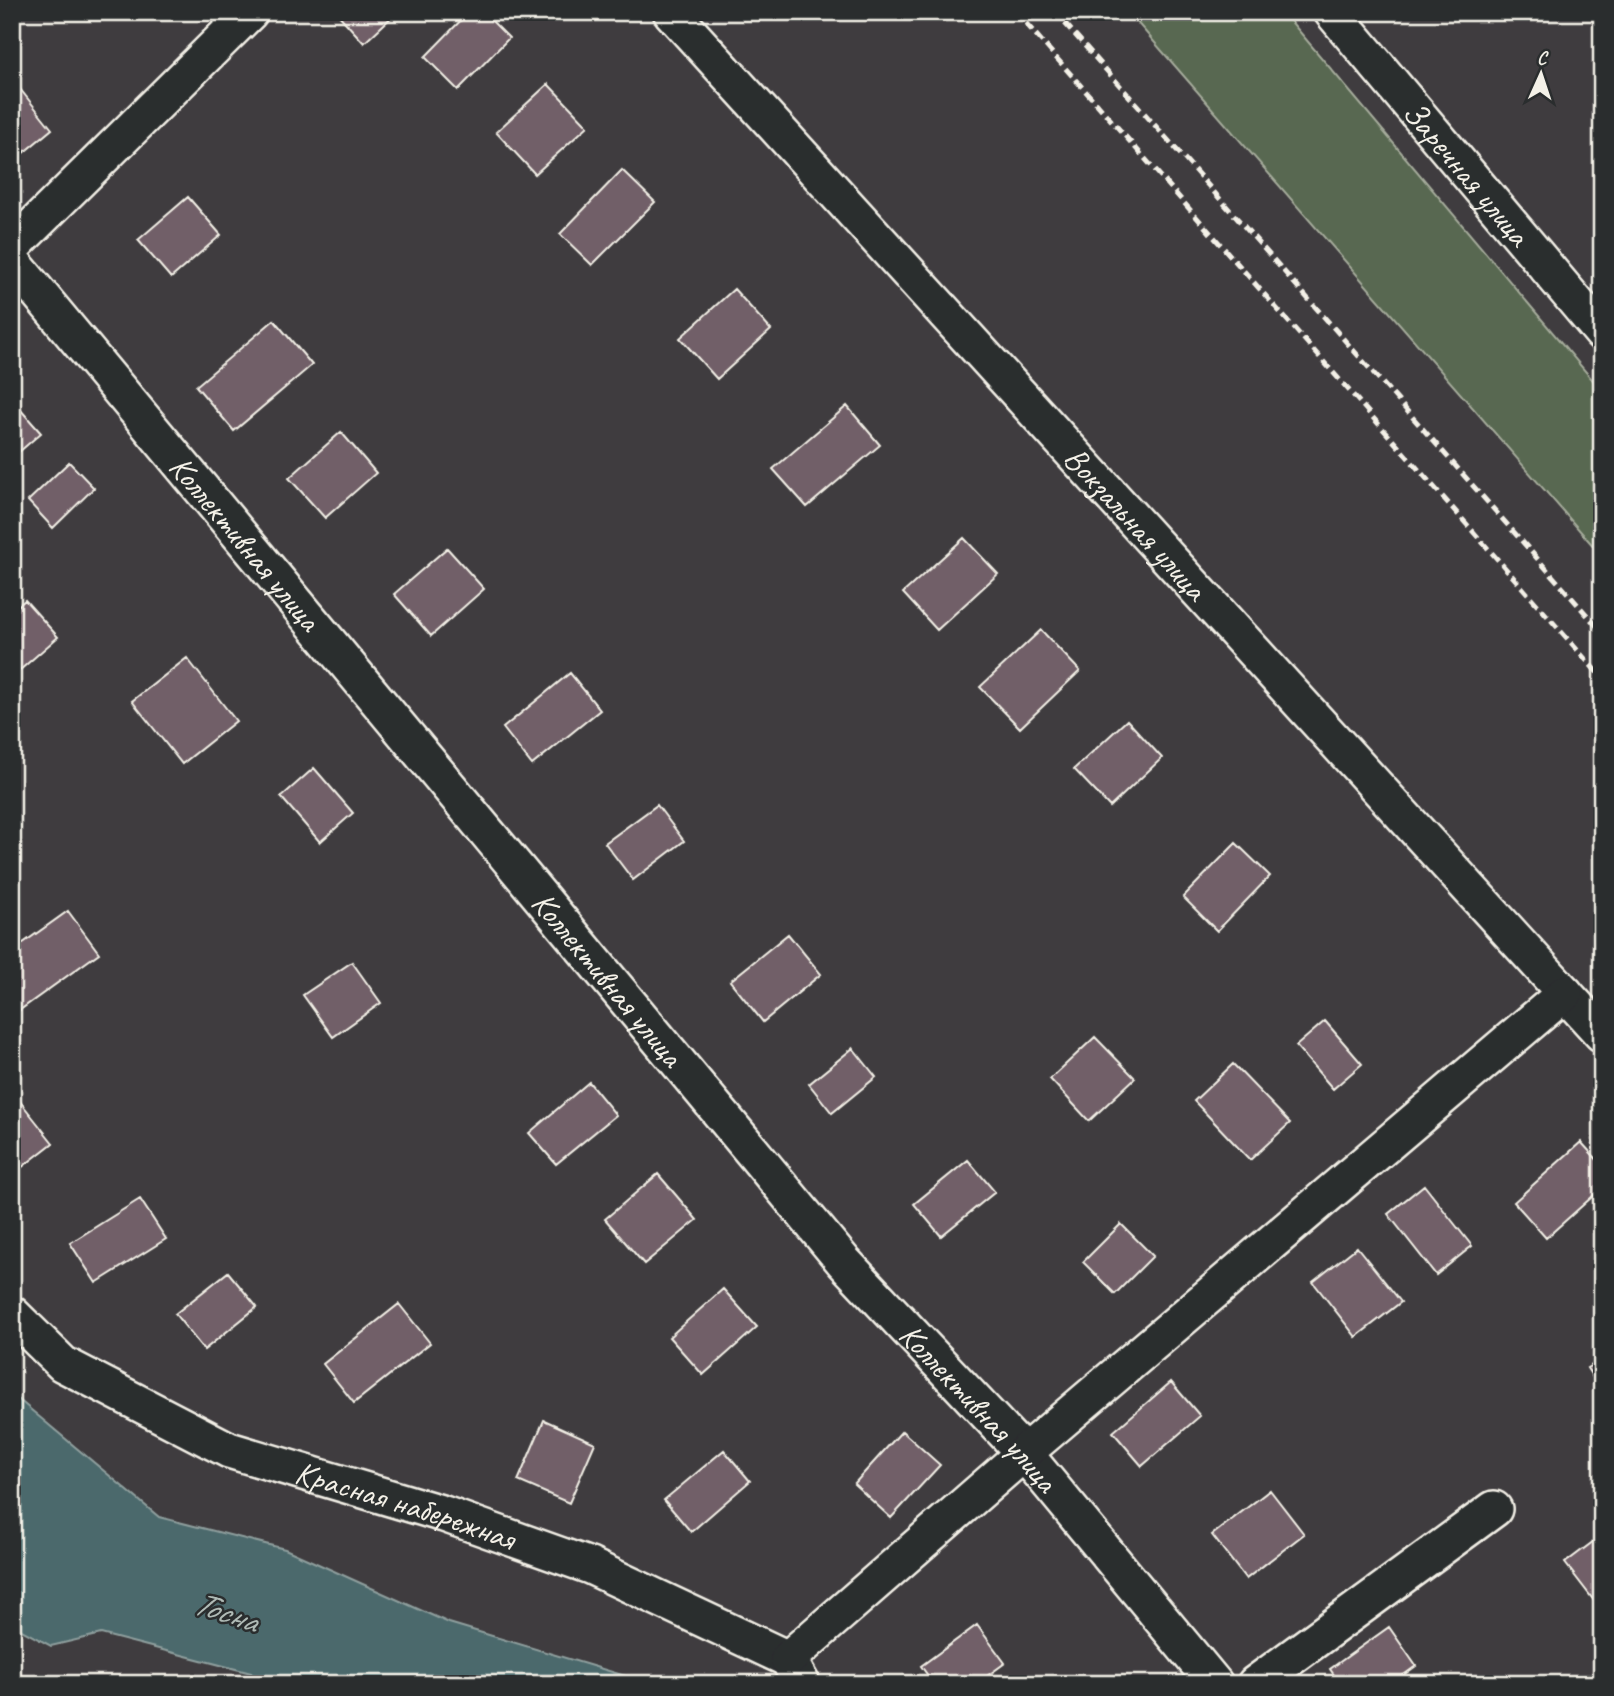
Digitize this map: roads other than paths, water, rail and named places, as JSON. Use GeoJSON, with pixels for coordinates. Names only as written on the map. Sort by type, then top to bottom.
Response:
{"type":"FeatureCollection","features":[{"type":"Feature","properties":{"kind":"street"},"geometry":{"type":"LineString","coordinates":[[12,247],[250,12]]}},
{"type":"Feature","properties":{"kind":"street","name":"Вокзальная улица"},"geometry":{"type":"LineString","coordinates":[[671,12],[1602,1034]]}},
{"type":"Feature","properties":{"kind":"street","name":"Заречная улица"},"geometry":{"type":"LineString","coordinates":[[1332,12],[1602,333]]}},
{"type":"Feature","properties":{"kind":"street","name":"Коллективная улица"},"geometry":{"type":"LineString","coordinates":[[12,261],[835,1251],[1024,1453],[1215,1684]]}},
{"type":"Feature","properties":{"kind":"street"},"geometry":{"type":"LineString","coordinates":[[795,1671],[1024,1453],[1565,993]]}},
{"type":"Feature","properties":{"kind":"street","name":"Красная набережная"},"geometry":{"type":"LineString","coordinates":[[12,1314],[63,1364],[229,1450],[444,1514],[590,1566],[795,1671]]}},
{"type":"Feature","properties":{"kind":"street"},"geometry":{"type":"LineString","coordinates":[[1255,1684],[1494,1509]]}},
{"type":"Feature","properties":{"kind":"water","name":"Тосна"},"geometry":{"type":"Polygon","coordinates":[[[12,1394],[159,1517],[285,1549],[449,1623],[652,1684],[261,1684],[251,1673],[101,1634],[51,1646],[12,1625],[12,1394]]]}},
{"type":"Feature","properties":{"kind":"railway"},"geometry":{"type":"LineString","coordinates":[[1016,12],[1602,678]]}},
{"type":"Feature","properties":{"kind":"railway"},"geometry":{"type":"LineString","coordinates":[[1055,12],[1602,632]]}}]}
